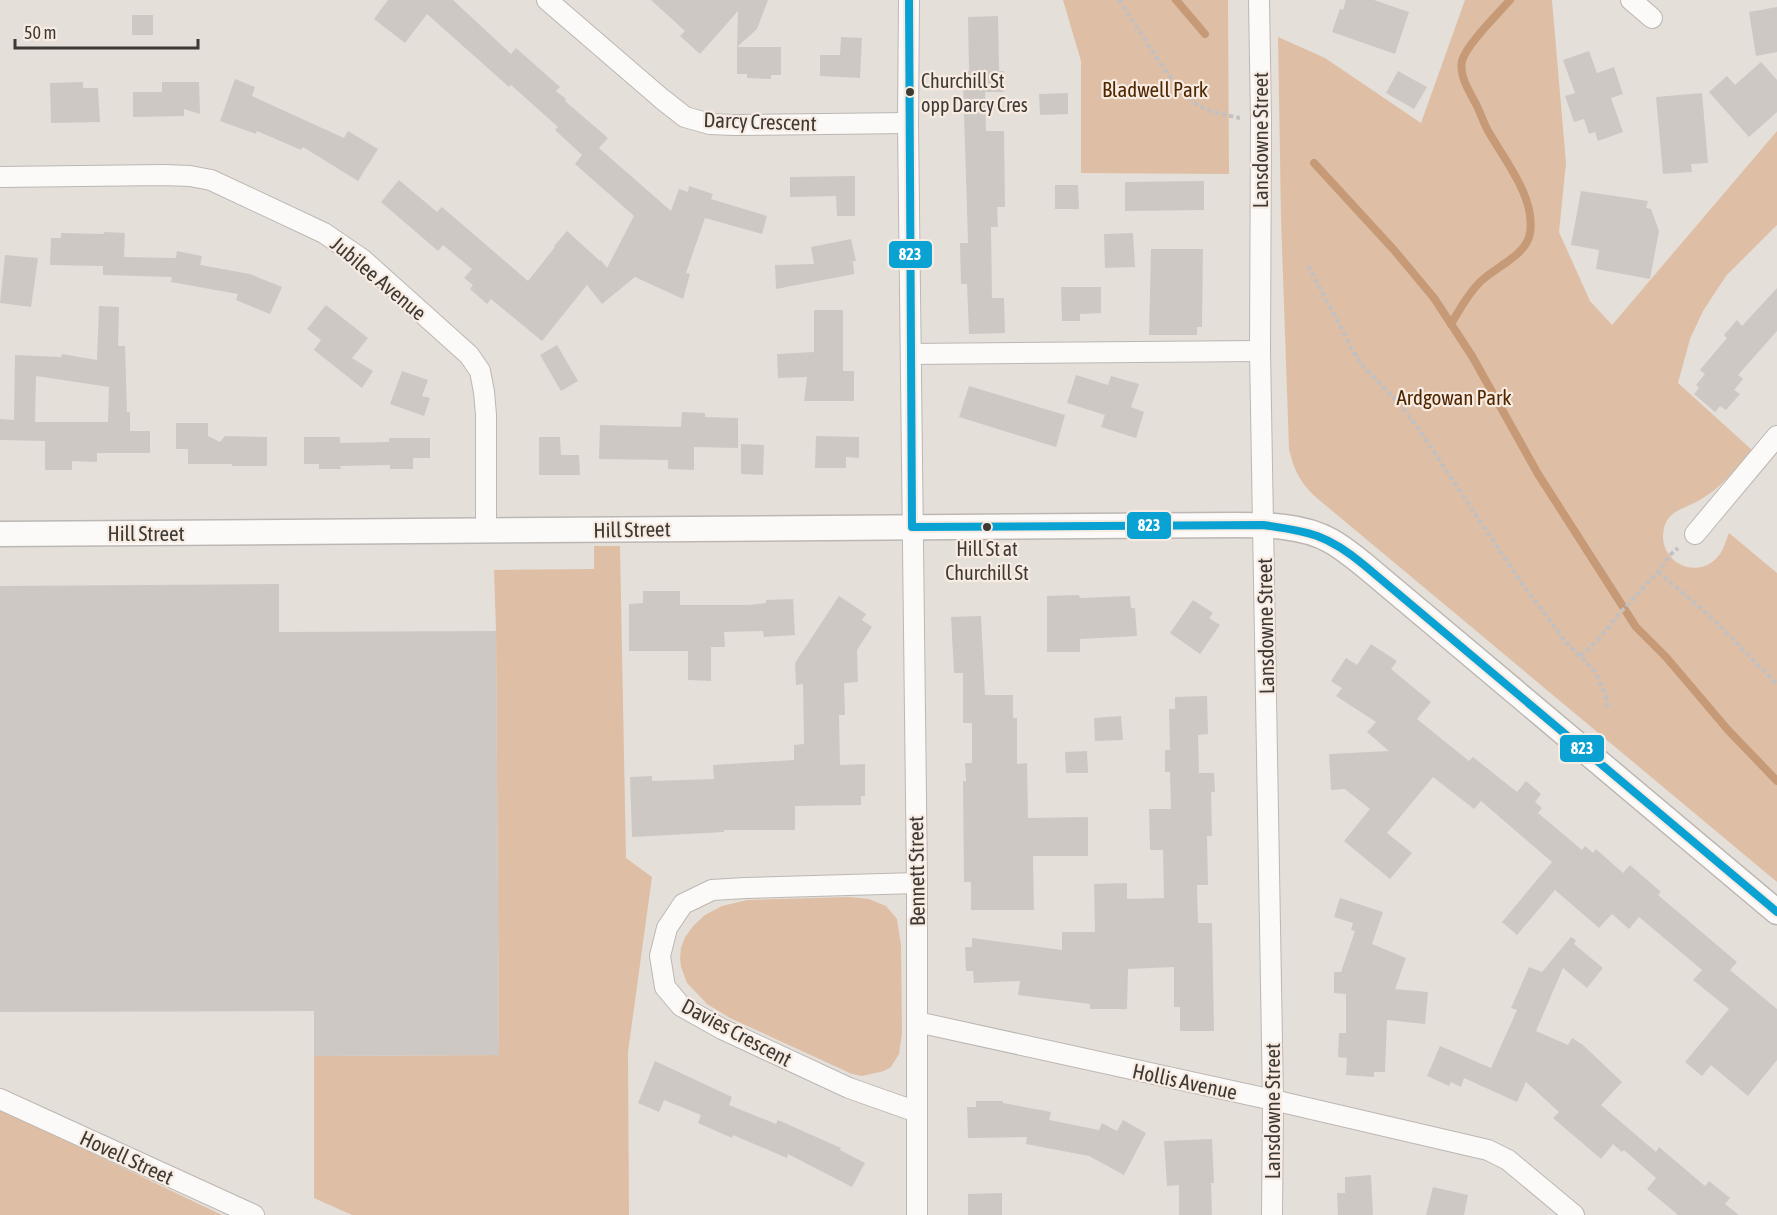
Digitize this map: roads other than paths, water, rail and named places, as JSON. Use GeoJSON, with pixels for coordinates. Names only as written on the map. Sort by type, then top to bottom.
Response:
{"type":"FeatureCollection","features":[{"type":"Feature","properties":{"kind":"street","name":"Darcy Crescent"},"geometry":{"type":"LineString","coordinates":[[547,0],[685,117],[710,124],[908,123]]}},
{"type":"Feature","properties":{"kind":"street","name":"Bennett Street"},"geometry":{"type":"LineString","coordinates":[[909,0],[908,123],[917,883],[917,1215]]}},
{"type":"Feature","properties":{"kind":"street","name":"Lansdowne Street"},"geometry":{"type":"LineString","coordinates":[[1259,0],[1260,351],[1273,1100],[1272,1215]]}},
{"type":"Feature","properties":{"kind":"street"},"geometry":{"type":"LineString","coordinates":[[1631,0],[1652,18]]}},
{"type":"Feature","properties":{"kind":"street","name":"Jubilee Avenue"},"geometry":{"type":"LineString","coordinates":[[0,177],[163,175],[190,176],[211,180],[324,233],[362,259],[469,355],[480,371],[486,415],[486,531]]}},
{"type":"Feature","properties":{"kind":"street"},"geometry":{"type":"LineString","coordinates":[[912,354],[1260,351]]}},
{"type":"Feature","properties":{"kind":"street"},"geometry":{"type":"LineString","coordinates":[[1695,534],[1777,436]]}},
{"type":"Feature","properties":{"kind":"street","name":"Hill Street"},"geometry":{"type":"LineString","coordinates":[[0,534],[1263,525],[1307,532],[1330,540],[1342,548],[1777,912]]}},
{"type":"Feature","properties":{"kind":"street","name":"Davies Crescent"},"geometry":{"type":"LineString","coordinates":[[917,883],[712,890],[683,904],[667,928],[660,956],[665,987],[681,1006],[722,1029],[849,1088],[917,1112]]}},
{"type":"Feature","properties":{"kind":"street","name":"Hollis Avenue"},"geometry":{"type":"LineString","coordinates":[[917,1022],[1488,1150],[1508,1160],[1574,1215]]}},
{"type":"Feature","properties":{"kind":"street","name":"Hovell Street"},"geometry":{"type":"LineString","coordinates":[[0,1099],[254,1215]]}},
{"type":"Feature","properties":{"kind":"waterway"},"geometry":{"type":"LineString","coordinates":[[1176,0],[1205,34]]}},
{"type":"Feature","properties":{"kind":"waterway"},"geometry":{"type":"LineString","coordinates":[[1451,324],[1475,287],[1486,276],[1517,254],[1528,241],[1530,233],[1531,219],[1523,192],[1487,129],[1465,83],[1461,67],[1470,47],[1510,0]]}},
{"type":"Feature","properties":{"kind":"waterway"},"geometry":{"type":"LineString","coordinates":[[1314,163],[1394,250],[1434,298],[1472,356],[1538,474],[1636,627],[1666,657],[1728,730],[1777,781]]}},
{"type":"Feature","properties":{"kind":"place","name":"Churchill St opp Darcy Cres"},"geometry":{"type":"Point","coordinates":[910,92]}},
{"type":"Feature","properties":{"kind":"place","name":"Hill St at Churchill St"},"geometry":{"type":"Point","coordinates":[987,527]}},
{"type":"Feature","properties":{"kind":"park label","name":"Bladwell Park"},"geometry":{"type":"Point","coordinates":[1155,89]}},
{"type":"Feature","properties":{"kind":"park label","name":"Ardgowan Park"},"geometry":{"type":"Point","coordinates":[1454,397]}}]}
